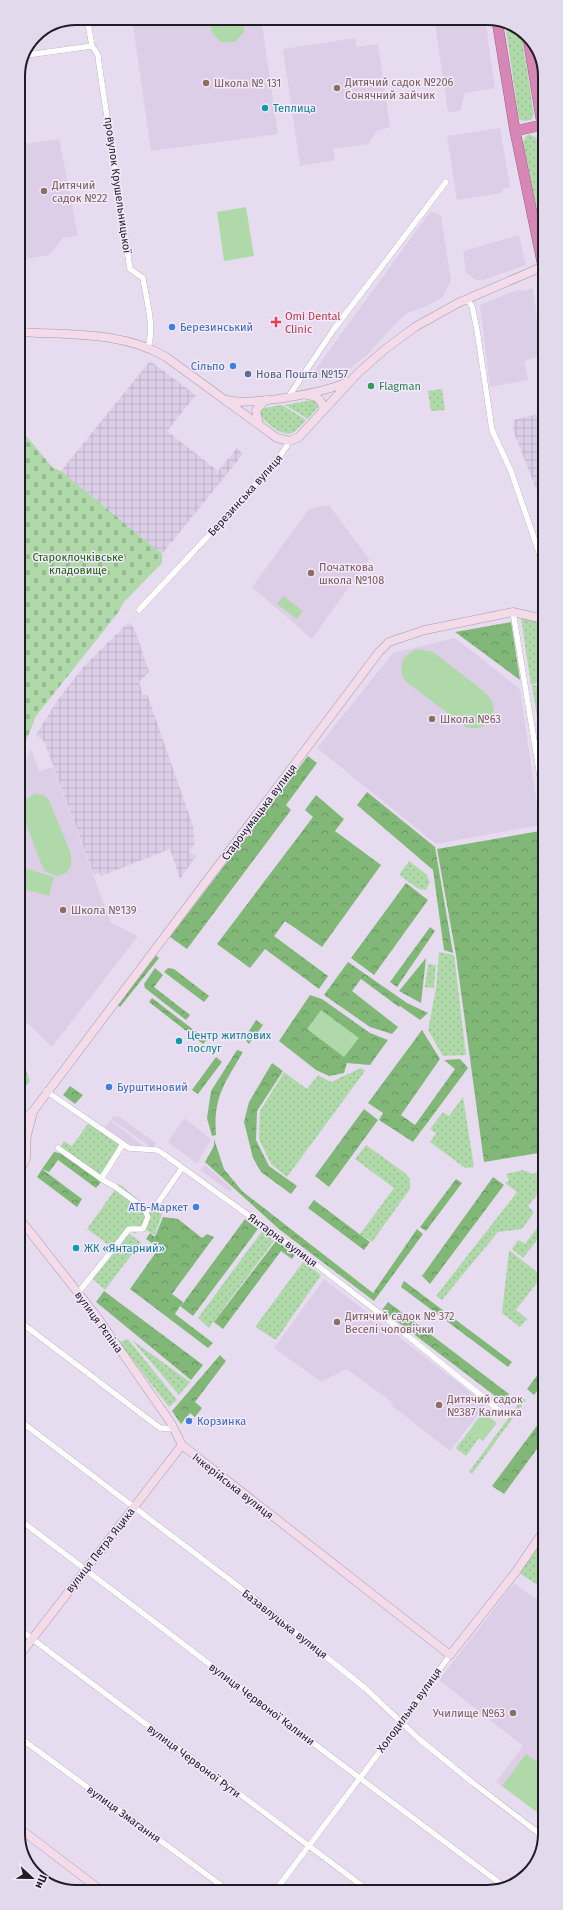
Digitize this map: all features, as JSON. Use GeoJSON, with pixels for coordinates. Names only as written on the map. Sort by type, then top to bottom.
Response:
{"type":"FeatureCollection","features":[{"type":"Feature","properties":{"kind":"highway"},"geometry":{"type":"LineString","coordinates":[[498,26],[515,130],[538,239]]}},
{"type":"Feature","properties":{"kind":"highway"},"geometry":{"type":"LineString","coordinates":[[530,49],[538,100]]}},
{"type":"Feature","properties":{"kind":"highway"},"geometry":{"type":"LineString","coordinates":[[515,130],[538,126]]}},
{"type":"Feature","properties":{"kind":"street","name":"провулок Крушельницької"},"geometry":{"type":"LineString","coordinates":[[88,25],[92,46],[98,55],[100,64],[130,269],[143,278],[151,338],[148,347]]}},
{"type":"Feature","properties":{"kind":"street"},"geometry":{"type":"LineString","coordinates":[[30,55],[92,46]]}},
{"type":"Feature","properties":{"kind":"street"},"geometry":{"type":"LineString","coordinates":[[289,396],[334,329],[446,182]]}},
{"type":"Feature","properties":{"kind":"street","name":"Березинська вулиця"},"geometry":{"type":"LineString","coordinates":[[139,610],[239,503],[280,456],[290,441],[299,437],[350,381],[384,350],[410,331],[467,299],[538,270]]}},
{"type":"Feature","properties":{"kind":"street"},"geometry":{"type":"LineString","coordinates":[[467,299],[472,306],[477,330],[492,430],[511,471],[538,550]]}},
{"type":"Feature","properties":{"kind":"street"},"geometry":{"type":"LineString","coordinates":[[25,332],[108,338],[148,347],[166,357],[277,438],[290,441]]}},
{"type":"Feature","properties":{"kind":"street","name":"Березинська вулиця"},"geometry":{"type":"LineString","coordinates":[[307,394],[332,389],[350,381]]}},
{"type":"Feature","properties":{"kind":"street"},"geometry":{"type":"LineString","coordinates":[[223,399],[243,402],[307,394],[318,398],[322,403],[324,410]]}},
{"type":"Feature","properties":{"kind":"street"},"geometry":{"type":"LineString","coordinates":[[259,425],[256,410],[265,400]]}},
{"type":"Feature","properties":{"kind":"street"},"geometry":{"type":"LineString","coordinates":[[513,612],[538,764]]}},
{"type":"Feature","properties":{"kind":"street","name":"Старочумацька вулиця"},"geometry":{"type":"LineString","coordinates":[[25,1160],[28,1128],[34,1110],[46,1091],[161,943],[379,652],[389,642],[425,630],[513,612],[538,618]]}},
{"type":"Feature","properties":{"kind":"street","name":"Янтарна вулиця"},"geometry":{"type":"LineString","coordinates":[[46,1091],[129,1148],[158,1150],[299,1251],[354,1293],[506,1416]]}},
{"type":"Feature","properties":{"kind":"street","name":"Старочумацька вулиця"},"geometry":{"type":"LineString","coordinates":[[25,1118],[34,1110]]}},
{"type":"Feature","properties":{"kind":"street"},"geometry":{"type":"LineString","coordinates":[[101,1179],[123,1144]]}},
{"type":"Feature","properties":{"kind":"street"},"geometry":{"type":"LineString","coordinates":[[58,1148],[144,1208],[150,1209],[155,1207],[182,1168]]}},
{"type":"Feature","properties":{"kind":"street"},"geometry":{"type":"LineString","coordinates":[[78,1293],[129,1229],[143,1229],[148,1217],[144,1208]]}},
{"type":"Feature","properties":{"kind":"street","name":"вулиця Рєпіна"},"geometry":{"type":"LineString","coordinates":[[25,1226],[98,1318],[175,1430]]}},
{"type":"Feature","properties":{"kind":"street"},"geometry":{"type":"LineString","coordinates":[[25,1326],[160,1428],[175,1430]]}},
{"type":"Feature","properties":{"kind":"street","name":"Базавлуцька вулиця"},"geometry":{"type":"LineString","coordinates":[[25,1425],[251,1596],[354,1679],[473,1783],[538,1832]]}},
{"type":"Feature","properties":{"kind":"street","name":"Ічкерійська вулиця"},"geometry":{"type":"LineString","coordinates":[[175,1430],[182,1445],[450,1655]]}},
{"type":"Feature","properties":{"kind":"street","name":"вулиця Петра Яцика"},"geometry":{"type":"LineString","coordinates":[[25,1648],[85,1568],[182,1445]]}},
{"type":"Feature","properties":{"kind":"street","name":"вулиця Червоної Калини"},"geometry":{"type":"LineString","coordinates":[[25,1523],[500,1883]]}},
{"type":"Feature","properties":{"kind":"street","name":"Холодильна вулиця"},"geometry":{"type":"LineString","coordinates":[[280,1885],[402,1722],[450,1655],[515,1573],[538,1540]]}},
{"type":"Feature","properties":{"kind":"street","name":"вулиця Червоної Рути"},"geometry":{"type":"LineString","coordinates":[[25,1633],[361,1885]]}},
{"type":"Feature","properties":{"kind":"street","name":"вулиця Змагання"},"geometry":{"type":"LineString","coordinates":[[25,1741],[220,1885]]}},
{"type":"Feature","properties":{"kind":"street"},"geometry":{"type":"LineString","coordinates":[[25,1833],[94,1885]]}},
{"type":"Feature","properties":{"kind":"shaded area","name":"Школа № 131"},"geometry":{"type":"Polygon","coordinates":[[[133,25],[262,25],[278,134],[151,151],[133,25]]]}},
{"type":"Feature","properties":{"kind":"shaded area"},"geometry":{"type":"Polygon","coordinates":[[[435,25],[486,25],[495,88],[465,93],[460,111],[448,112],[435,25]]]}},
{"type":"Feature","properties":{"kind":"shaded area","name":"Дитячий садок №206 Сонячний зайчик"},"geometry":{"type":"Polygon","coordinates":[[[355,38],[357,47],[378,44],[390,127],[377,131],[368,144],[333,149],[335,160],[300,166],[283,49],[355,38]]]}},
{"type":"Feature","properties":{"kind":"shaded area"},"geometry":{"type":"Polygon","coordinates":[[[500,128],[510,187],[502,189],[502,193],[457,200],[447,136],[500,128]]]}},
{"type":"Feature","properties":{"kind":"shaded area","name":"Дитячий садок №22"},"geometry":{"type":"Polygon","coordinates":[[[59,139],[78,236],[63,238],[49,255],[25,259],[25,144],[59,139]]]}},
{"type":"Feature","properties":{"kind":"shaded area"},"geometry":{"type":"Polygon","coordinates":[[[430,212],[441,215],[451,281],[443,297],[427,306],[407,313],[366,356],[335,379],[320,381],[312,374],[430,212]]]}},
{"type":"Feature","properties":{"kind":"shaded area"},"geometry":{"type":"Polygon","coordinates":[[[519,235],[526,265],[483,280],[476,280],[466,273],[463,251],[519,235]]]}},
{"type":"Feature","properties":{"kind":"shaded area"},"geometry":{"type":"Polygon","coordinates":[[[533,288],[538,327],[538,357],[524,361],[528,380],[490,387],[480,305],[517,290],[524,291],[533,288]]]}},
{"type":"Feature","properties":{"kind":"shaded area"},"geometry":{"type":"Polygon","coordinates":[[[150,361],[196,395],[167,431],[218,471],[237,448],[243,454],[162,554],[61,471],[150,361]]]}},
{"type":"Feature","properties":{"kind":"shaded area"},"geometry":{"type":"Polygon","coordinates":[[[538,414],[538,494],[513,430],[514,420],[538,414]]]}},
{"type":"Feature","properties":{"kind":"shaded area","name":"Початкова школа №108"},"geometry":{"type":"Polygon","coordinates":[[[329,505],[369,559],[312,639],[252,587],[309,509],[329,505]]]}},
{"type":"Feature","properties":{"kind":"shaded area"},"geometry":{"type":"Polygon","coordinates":[[[129,622],[135,630],[149,672],[139,682],[143,695],[147,694],[193,826],[195,843],[189,852],[196,856],[180,879],[170,849],[101,876],[100,873],[94,875],[44,741],[36,735],[57,701],[85,665],[129,622]]]}},
{"type":"Feature","properties":{"kind":"shaded area","name":"Школа №63"},"geometry":{"type":"Polygon","coordinates":[[[455,638],[520,689],[538,811],[538,825],[436,844],[317,748],[393,653],[455,638]]]}},
{"type":"Feature","properties":{"kind":"shaded area","name":"Школа №139"},"geometry":{"type":"Polygon","coordinates":[[[31,749],[39,771],[53,767],[111,923],[138,936],[52,1047],[25,1021],[25,890],[48,896],[54,877],[25,868],[25,761],[31,749]]]}},
{"type":"Feature","properties":{"kind":"shaded area"},"geometry":{"type":"Polygon","coordinates":[[[112,1116],[120,1117],[156,1143],[152,1148],[112,1120],[112,1116]]]}},
{"type":"Feature","properties":{"kind":"shaded area"},"geometry":{"type":"Polygon","coordinates":[[[184,1118],[211,1139],[197,1164],[168,1142],[184,1118]]]}},
{"type":"Feature","properties":{"kind":"shaded area"},"geometry":{"type":"Polygon","coordinates":[[[110,1120],[145,1147],[130,1145],[105,1127],[110,1120]]]}},
{"type":"Feature","properties":{"kind":"shaded area"},"geometry":{"type":"Polygon","coordinates":[[[205,1165],[232,1188],[230,1192],[200,1170],[205,1165]]]}},
{"type":"Feature","properties":{"kind":"shaded area","name":"Дитячий садок № 372 Веселі чоловічки"},"geometry":{"type":"Polygon","coordinates":[[[324,1279],[486,1404],[450,1451],[391,1405],[393,1403],[347,1369],[321,1382],[274,1348],[324,1279]]]}},
{"type":"Feature","properties":{"kind":"shaded area","name":"Училище №63"},"geometry":{"type":"Polygon","coordinates":[[[514,1583],[535,1599],[538,1594],[538,1813],[496,1782],[523,1746],[439,1680],[514,1583]]]}},
{"type":"Feature","properties":{"kind":"green space"},"geometry":{"type":"Polygon","coordinates":[[[210,25],[244,25],[244,32],[235,42],[221,42],[212,33],[210,25]]]}},
{"type":"Feature","properties":{"kind":"green space"},"geometry":{"type":"Polygon","coordinates":[[[506,29],[522,39],[534,115],[531,120],[523,121],[519,119],[506,29]]]}},
{"type":"Feature","properties":{"kind":"green space"},"geometry":{"type":"Polygon","coordinates":[[[529,134],[537,138],[538,142],[538,214],[523,143],[525,137],[529,134]]]}},
{"type":"Feature","properties":{"kind":"green space"},"geometry":{"type":"Polygon","coordinates":[[[246,207],[254,256],[224,261],[217,212],[246,207]]]}},
{"type":"Feature","properties":{"kind":"green space"},"geometry":{"type":"Polygon","coordinates":[[[442,389],[445,410],[431,411],[428,391],[442,389]]]}},
{"type":"Feature","properties":{"kind":"green space"},"geometry":{"type":"Polygon","coordinates":[[[312,400],[317,402],[318,407],[308,419],[285,405],[312,400]]]}},
{"type":"Feature","properties":{"kind":"green space"},"geometry":{"type":"Polygon","coordinates":[[[282,405],[306,420],[292,433],[283,433],[273,428],[264,420],[260,413],[264,408],[282,405]]]}},
{"type":"Feature","properties":{"kind":"green space","name":"Староклочківське кладовище"},"geometry":{"type":"Polygon","coordinates":[[[25,434],[53,468],[61,471],[162,554],[162,563],[122,604],[120,610],[36,716],[25,744],[25,434]]]}},
{"type":"Feature","properties":{"kind":"green space"},"geometry":{"type":"Polygon","coordinates":[[[283,596],[303,611],[297,619],[277,604],[283,596]]]}},
{"type":"Feature","properties":{"kind":"green space"},"geometry":{"type":"Polygon","coordinates":[[[521,618],[538,622],[538,683],[531,685],[521,618]]]}},
{"type":"Feature","properties":{"kind":"green space"},"geometry":{"type":"Polygon","coordinates":[[[511,622],[520,680],[455,632],[511,622]]]}},
{"type":"Feature","properties":{"kind":"green space"},"geometry":{"type":"Polygon","coordinates":[[[418,649],[433,652],[486,693],[492,701],[494,711],[490,720],[484,726],[476,728],[466,727],[405,681],[401,671],[402,661],[408,654],[418,649]]]}},
{"type":"Feature","properties":{"kind":"green space"},"geometry":{"type":"Polygon","coordinates":[[[537,685],[538,688],[538,723],[532,686],[537,685]]]}},
{"type":"Feature","properties":{"kind":"green space"},"geometry":{"type":"Polygon","coordinates":[[[308,756],[317,763],[286,805],[291,810],[187,949],[170,937],[308,756]]]}},
{"type":"Feature","properties":{"kind":"green space"},"geometry":{"type":"Polygon","coordinates":[[[367,792],[435,847],[453,953],[444,950],[433,870],[357,805],[367,792]]]}},
{"type":"Feature","properties":{"kind":"green space"},"geometry":{"type":"Polygon","coordinates":[[[35,794],[43,795],[49,800],[71,854],[71,866],[66,873],[58,876],[46,872],[42,866],[25,821],[25,799],[35,794]]]}},
{"type":"Feature","properties":{"kind":"green space"},"geometry":{"type":"Polygon","coordinates":[[[316,795],[344,819],[335,831],[381,865],[322,947],[285,921],[274,936],[328,976],[319,989],[265,949],[250,968],[217,944],[313,817],[305,810],[316,795]]]}},
{"type":"Feature","properties":{"kind":"green space"},"geometry":{"type":"Polygon","coordinates":[[[538,831],[538,1153],[484,1162],[456,955],[437,849],[538,831]]]}},
{"type":"Feature","properties":{"kind":"green space"},"geometry":{"type":"Polygon","coordinates":[[[409,861],[426,874],[430,882],[426,890],[419,889],[399,875],[409,861]]]}},
{"type":"Feature","properties":{"kind":"green space"},"geometry":{"type":"Polygon","coordinates":[[[25,868],[54,877],[49,896],[25,890],[25,868]]]}},
{"type":"Feature","properties":{"kind":"green space"},"geometry":{"type":"Polygon","coordinates":[[[406,883],[428,900],[374,975],[351,958],[406,883]]]}},
{"type":"Feature","properties":{"kind":"green space"},"geometry":{"type":"Polygon","coordinates":[[[430,927],[435,931],[397,987],[390,982],[430,927]]]}},
{"type":"Feature","properties":{"kind":"green space"},"geometry":{"type":"Polygon","coordinates":[[[439,952],[454,955],[466,1055],[443,1056],[428,1030],[436,988],[439,952]]]}},
{"type":"Feature","properties":{"kind":"green space"},"geometry":{"type":"Polygon","coordinates":[[[155,955],[159,958],[120,1007],[116,1004],[155,955]]]}},
{"type":"Feature","properties":{"kind":"green space"},"geometry":{"type":"Polygon","coordinates":[[[426,958],[421,1003],[399,991],[426,958]]]}},
{"type":"Feature","properties":{"kind":"green space"},"geometry":{"type":"Polygon","coordinates":[[[348,962],[407,1003],[428,1013],[420,1020],[400,1006],[399,1007],[361,979],[352,991],[398,1027],[392,1034],[370,1027],[324,995],[348,962]]]}},
{"type":"Feature","properties":{"kind":"green space"},"geometry":{"type":"Polygon","coordinates":[[[428,964],[436,965],[434,988],[425,987],[428,964]]]}},
{"type":"Feature","properties":{"kind":"green space"},"geometry":{"type":"Polygon","coordinates":[[[155,968],[163,975],[154,987],[190,1015],[186,1020],[145,988],[144,984],[155,968]]]}},
{"type":"Feature","properties":{"kind":"green space"},"geometry":{"type":"Polygon","coordinates":[[[168,968],[174,969],[209,996],[204,1002],[164,972],[168,968]]]}},
{"type":"Feature","properties":{"kind":"green space"},"geometry":{"type":"Polygon","coordinates":[[[310,995],[322,999],[370,1033],[388,1040],[370,1065],[347,1063],[344,1073],[329,1076],[316,1070],[279,1041],[310,995]]]}},
{"type":"Feature","properties":{"kind":"green space"},"geometry":{"type":"Polygon","coordinates":[[[152,998],[207,1040],[203,1044],[149,1002],[152,998]]]}},
{"type":"Feature","properties":{"kind":"green space"},"geometry":{"type":"Polygon","coordinates":[[[321,1010],[359,1038],[344,1057],[307,1029],[321,1010]]]}},
{"type":"Feature","properties":{"kind":"green space"},"geometry":{"type":"Polygon","coordinates":[[[256,1020],[263,1025],[249,1044],[246,1041],[249,1031],[256,1020]]]}},
{"type":"Feature","properties":{"kind":"green space"},"geometry":{"type":"Polygon","coordinates":[[[422,1030],[440,1059],[401,1115],[415,1125],[455,1069],[444,1060],[460,1059],[468,1068],[413,1142],[379,1120],[383,1113],[368,1103],[422,1030]]]}},
{"type":"Feature","properties":{"kind":"green space"},"geometry":{"type":"Polygon","coordinates":[[[237,1050],[243,1052],[226,1082],[218,1100],[216,1110],[216,1135],[212,1136],[207,1118],[211,1091],[237,1050]]]}},
{"type":"Feature","properties":{"kind":"green space"},"geometry":{"type":"Polygon","coordinates":[[[216,1057],[222,1062],[198,1094],[192,1090],[216,1057]]]}},
{"type":"Feature","properties":{"kind":"green space"},"geometry":{"type":"Polygon","coordinates":[[[272,1063],[283,1071],[257,1111],[256,1140],[269,1166],[297,1186],[291,1194],[261,1172],[253,1158],[244,1122],[249,1102],[272,1063]]]}},
{"type":"Feature","properties":{"kind":"green space"},"geometry":{"type":"Polygon","coordinates":[[[361,1068],[365,1071],[287,1177],[271,1164],[259,1139],[260,1111],[284,1072],[307,1089],[318,1075],[331,1082],[361,1068]]]}},
{"type":"Feature","properties":{"kind":"green space"},"geometry":{"type":"Polygon","coordinates":[[[25,1070],[30,1081],[25,1087],[25,1070]]]}},
{"type":"Feature","properties":{"kind":"green space"},"geometry":{"type":"Polygon","coordinates":[[[70,1086],[83,1095],[75,1104],[63,1095],[70,1086]]]}},
{"type":"Feature","properties":{"kind":"green space"},"geometry":{"type":"Polygon","coordinates":[[[463,1097],[474,1167],[465,1168],[430,1142],[436,1133],[430,1129],[443,1112],[449,1116],[463,1097]]]}},
{"type":"Feature","properties":{"kind":"green space"},"geometry":{"type":"Polygon","coordinates":[[[364,1109],[378,1120],[329,1187],[315,1176],[364,1109]]]}},
{"type":"Feature","properties":{"kind":"green space"},"geometry":{"type":"Polygon","coordinates":[[[89,1122],[121,1145],[100,1177],[60,1147],[64,1141],[72,1146],[89,1122]]]}},
{"type":"Feature","properties":{"kind":"green space"},"geometry":{"type":"Polygon","coordinates":[[[214,1139],[224,1169],[242,1191],[373,1293],[417,1229],[423,1234],[374,1301],[280,1230],[205,1162],[214,1146],[214,1139]]]}},
{"type":"Feature","properties":{"kind":"green space"},"geometry":{"type":"Polygon","coordinates":[[[366,1145],[405,1173],[410,1179],[410,1189],[372,1242],[360,1234],[394,1188],[355,1159],[366,1145]]]}},
{"type":"Feature","properties":{"kind":"green space"},"geometry":{"type":"Polygon","coordinates":[[[54,1152],[64,1154],[101,1182],[96,1188],[58,1160],[49,1172],[42,1169],[54,1152]]]}},
{"type":"Feature","properties":{"kind":"green space"},"geometry":{"type":"Polygon","coordinates":[[[42,1169],[82,1199],[77,1207],[37,1177],[42,1169]]]}},
{"type":"Feature","properties":{"kind":"green space"},"geometry":{"type":"Polygon","coordinates":[[[523,1170],[533,1174],[538,1172],[538,1194],[528,1206],[534,1212],[522,1229],[498,1232],[442,1300],[436,1296],[517,1192],[505,1183],[509,1180],[506,1174],[523,1170]]]}},
{"type":"Feature","properties":{"kind":"green space"},"geometry":{"type":"Polygon","coordinates":[[[493,1177],[504,1185],[430,1284],[422,1276],[493,1177]]]}},
{"type":"Feature","properties":{"kind":"green space"},"geometry":{"type":"Polygon","coordinates":[[[456,1179],[462,1183],[426,1231],[420,1227],[456,1179]]]}},
{"type":"Feature","properties":{"kind":"green space"},"geometry":{"type":"Polygon","coordinates":[[[119,1184],[150,1209],[162,1214],[155,1235],[141,1227],[135,1234],[129,1230],[112,1251],[105,1242],[87,1229],[119,1184]]]}},
{"type":"Feature","properties":{"kind":"green space"},"geometry":{"type":"Polygon","coordinates":[[[314,1200],[370,1242],[364,1250],[308,1208],[314,1200]]]}},
{"type":"Feature","properties":{"kind":"green space"},"geometry":{"type":"Polygon","coordinates":[[[163,1217],[178,1219],[202,1238],[207,1234],[214,1237],[172,1294],[183,1302],[181,1306],[245,1219],[258,1229],[193,1316],[180,1306],[175,1314],[213,1343],[208,1348],[130,1289],[159,1248],[146,1239],[150,1233],[155,1237],[163,1217]]]}},
{"type":"Feature","properties":{"kind":"green space"},"geometry":{"type":"Polygon","coordinates":[[[538,1226],[538,1239],[523,1258],[512,1249],[518,1240],[525,1244],[538,1226]]]}},
{"type":"Feature","properties":{"kind":"green space"},"geometry":{"type":"Polygon","coordinates":[[[262,1231],[274,1241],[209,1328],[198,1318],[262,1231]]]}},
{"type":"Feature","properties":{"kind":"green space"},"geometry":{"type":"Polygon","coordinates":[[[129,1234],[141,1242],[105,1290],[93,1279],[129,1234]]]}},
{"type":"Feature","properties":{"kind":"green space"},"geometry":{"type":"Polygon","coordinates":[[[276,1241],[295,1254],[292,1259],[281,1251],[223,1329],[214,1322],[276,1241]]]}},
{"type":"Feature","properties":{"kind":"green space"},"geometry":{"type":"Polygon","coordinates":[[[509,1250],[538,1273],[538,1281],[516,1310],[527,1319],[520,1327],[502,1313],[509,1250]]]}},
{"type":"Feature","properties":{"kind":"green space"},"geometry":{"type":"Polygon","coordinates":[[[303,1262],[321,1275],[276,1340],[255,1327],[303,1262]]]}},
{"type":"Feature","properties":{"kind":"green space"},"geometry":{"type":"Polygon","coordinates":[[[404,1281],[512,1362],[508,1367],[401,1287],[404,1281]]]}},
{"type":"Feature","properties":{"kind":"green space"},"geometry":{"type":"Polygon","coordinates":[[[104,1291],[203,1365],[191,1380],[96,1302],[104,1291]]]}},
{"type":"Feature","properties":{"kind":"green space"},"geometry":{"type":"Polygon","coordinates":[[[388,1302],[509,1394],[503,1402],[382,1310],[388,1302]]]}},
{"type":"Feature","properties":{"kind":"green space"},"geometry":{"type":"Polygon","coordinates":[[[128,1339],[177,1400],[169,1407],[119,1342],[128,1339]]]}},
{"type":"Feature","properties":{"kind":"green space"},"geometry":{"type":"Polygon","coordinates":[[[132,1340],[190,1382],[179,1395],[132,1340]]]}},
{"type":"Feature","properties":{"kind":"green space"},"geometry":{"type":"Polygon","coordinates":[[[220,1355],[226,1361],[195,1402],[202,1408],[195,1417],[190,1413],[181,1424],[172,1411],[220,1355]]]}},
{"type":"Feature","properties":{"kind":"green space"},"geometry":{"type":"Polygon","coordinates":[[[538,1374],[538,1390],[534,1395],[527,1389],[538,1374]]]}},
{"type":"Feature","properties":{"kind":"green space"},"geometry":{"type":"Polygon","coordinates":[[[523,1398],[526,1400],[472,1474],[469,1472],[523,1398]]]}},
{"type":"Feature","properties":{"kind":"green space"},"geometry":{"type":"Polygon","coordinates":[[[483,1412],[497,1423],[483,1441],[469,1431],[483,1412]]]}},
{"type":"Feature","properties":{"kind":"green space"},"geometry":{"type":"Polygon","coordinates":[[[538,1424],[538,1448],[504,1494],[492,1486],[538,1424]]]}},
{"type":"Feature","properties":{"kind":"green space"},"geometry":{"type":"Polygon","coordinates":[[[469,1431],[479,1438],[466,1456],[456,1448],[469,1431]]]}},
{"type":"Feature","properties":{"kind":"green space"},"geometry":{"type":"Polygon","coordinates":[[[538,1546],[538,1585],[519,1573],[538,1546]]]}},
{"type":"Feature","properties":{"kind":"green space"},"geometry":{"type":"Polygon","coordinates":[[[526,1754],[538,1762],[538,1813],[502,1786],[526,1754]]]}},
{"type":"Feature","properties":{"kind":"place","name":"Школа № 131"},"geometry":{"type":"Point","coordinates":[206,83]}},
{"type":"Feature","properties":{"kind":"place","name":"Дитячий садок №206 Сонячний зайчик"},"geometry":{"type":"Point","coordinates":[337,88]}},
{"type":"Feature","properties":{"kind":"place","name":"Теплица"},"geometry":{"type":"Point","coordinates":[265,108]}},
{"type":"Feature","properties":{"kind":"place","name":"Дитячий садок №22"},"geometry":{"type":"Point","coordinates":[44,191]}},
{"type":"Feature","properties":{"kind":"place","name":"Omi Dental Clinic"},"geometry":{"type":"Point","coordinates":[276,322]}},
{"type":"Feature","properties":{"kind":"place","name":"Березинський"},"geometry":{"type":"Point","coordinates":[172,327]}},
{"type":"Feature","properties":{"kind":"place","name":"Сільпо"},"geometry":{"type":"Point","coordinates":[233,366]}},
{"type":"Feature","properties":{"kind":"place","name":"Нова Пошта №157"},"geometry":{"type":"Point","coordinates":[248,374]}},
{"type":"Feature","properties":{"kind":"place","name":"Flagman"},"geometry":{"type":"Point","coordinates":[371,386]}},
{"type":"Feature","properties":{"kind":"place","name":"Початкова школа №108"},"geometry":{"type":"Point","coordinates":[311,573]}},
{"type":"Feature","properties":{"kind":"place","name":"Школа №63"},"geometry":{"type":"Point","coordinates":[432,719]}},
{"type":"Feature","properties":{"kind":"place","name":"Школа №139"},"geometry":{"type":"Point","coordinates":[63,910]}},
{"type":"Feature","properties":{"kind":"place","name":"Центр житлових послуг"},"geometry":{"type":"Point","coordinates":[179,1041]}},
{"type":"Feature","properties":{"kind":"place","name":"Бурштиновий"},"geometry":{"type":"Point","coordinates":[109,1087]}},
{"type":"Feature","properties":{"kind":"place","name":"АТБ-Маркет"},"geometry":{"type":"Point","coordinates":[196,1207]}},
{"type":"Feature","properties":{"kind":"place","name":"ЖК «Янтарний»"},"geometry":{"type":"Point","coordinates":[76,1248]}},
{"type":"Feature","properties":{"kind":"place","name":"Дитячий садок № 372 Веселі чоловічки"},"geometry":{"type":"Point","coordinates":[337,1322]}},
{"type":"Feature","properties":{"kind":"place","name":"Дитячий садок №387 Калинка"},"geometry":{"type":"Point","coordinates":[439,1405]}},
{"type":"Feature","properties":{"kind":"place","name":"Корзинка"},"geometry":{"type":"Point","coordinates":[189,1421]}},
{"type":"Feature","properties":{"kind":"place","name":"Училище №63"},"geometry":{"type":"Point","coordinates":[513,1713]}}]}
